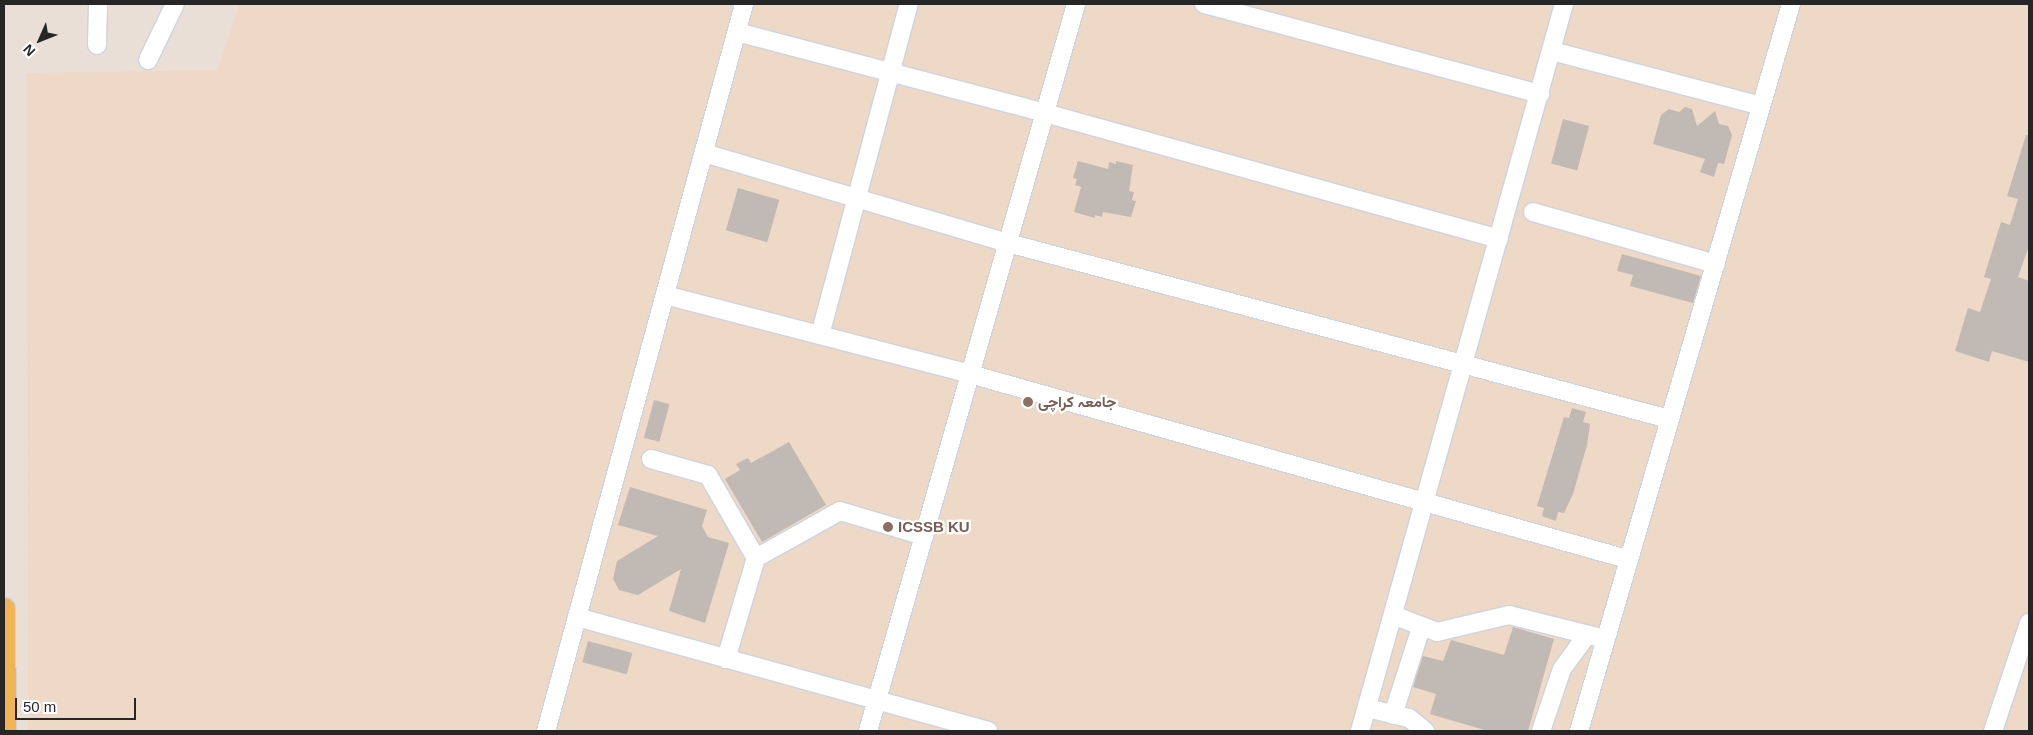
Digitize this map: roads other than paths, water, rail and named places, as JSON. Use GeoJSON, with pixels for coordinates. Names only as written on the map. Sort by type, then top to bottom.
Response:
{"type":"FeatureCollection","features":[{"type":"Feature","properties":{"kind":"main road"},"geometry":{"type":"LineString","coordinates":[[4,609],[5,731]]}},
{"type":"Feature","properties":{"kind":"street"},"geometry":{"type":"LineString","coordinates":[[97,45],[98,4]]}},
{"type":"Feature","properties":{"kind":"street"},"geometry":{"type":"LineString","coordinates":[[148,60],[175,4]]}},
{"type":"Feature","properties":{"kind":"street"},"geometry":{"type":"LineString","coordinates":[[546,731],[744,4]]}},
{"type":"Feature","properties":{"kind":"street"},"geometry":{"type":"LineString","coordinates":[[820,335],[889,72],[909,4]]}},
{"type":"Feature","properties":{"kind":"street"},"geometry":{"type":"LineString","coordinates":[[868,731],[1076,4]]}},
{"type":"Feature","properties":{"kind":"street"},"geometry":{"type":"LineString","coordinates":[[1204,4],[1540,94]]}},
{"type":"Feature","properties":{"kind":"street"},"geometry":{"type":"LineString","coordinates":[[1360,731],[1564,4]]}},
{"type":"Feature","properties":{"kind":"street"},"geometry":{"type":"LineString","coordinates":[[1579,731],[1627,559],[1716,264],[1790,4]]}},
{"type":"Feature","properties":{"kind":"street"},"geometry":{"type":"LineString","coordinates":[[737,32],[1045,113],[1499,239]]}},
{"type":"Feature","properties":{"kind":"street"},"geometry":{"type":"LineString","coordinates":[[1552,51],[1761,106]]}},
{"type":"Feature","properties":{"kind":"street"},"geometry":{"type":"LineString","coordinates":[[704,153],[1008,243],[1669,419]]}},
{"type":"Feature","properties":{"kind":"street"},"geometry":{"type":"LineString","coordinates":[[1533,212],[1716,264]]}},
{"type":"Feature","properties":{"kind":"street"},"geometry":{"type":"LineString","coordinates":[[665,295],[970,374],[1627,559]]}},
{"type":"Feature","properties":{"kind":"street"},"geometry":{"type":"LineString","coordinates":[[650,459],[708,475],[756,558]]}},
{"type":"Feature","properties":{"kind":"street"},"geometry":{"type":"LineString","coordinates":[[726,660],[756,558],[840,511],[924,536]]}},
{"type":"Feature","properties":{"kind":"street"},"geometry":{"type":"LineString","coordinates":[[1393,615],[1421,628],[1437,632],[1509,615],[1605,640]]}},
{"type":"Feature","properties":{"kind":"street"},"geometry":{"type":"LineString","coordinates":[[577,617],[876,702],[989,731]]}},
{"type":"Feature","properties":{"kind":"street"},"geometry":{"type":"LineString","coordinates":[[1994,731],[2029,623]]}},
{"type":"Feature","properties":{"kind":"street"},"geometry":{"type":"LineString","coordinates":[[1393,715],[1421,628]]}},
{"type":"Feature","properties":{"kind":"street"},"geometry":{"type":"LineString","coordinates":[[1541,731],[1562,670],[1587,635]]}},
{"type":"Feature","properties":{"kind":"street"},"geometry":{"type":"LineString","coordinates":[[1367,708],[1409,718],[1426,731]]}},
{"type":"Feature","properties":{"kind":"place","name":"جامعہ کراچی"},"geometry":{"type":"Point","coordinates":[1028,402]}},
{"type":"Feature","properties":{"kind":"place","name":"ICSSB KU"},"geometry":{"type":"Point","coordinates":[888,527]}}]}
